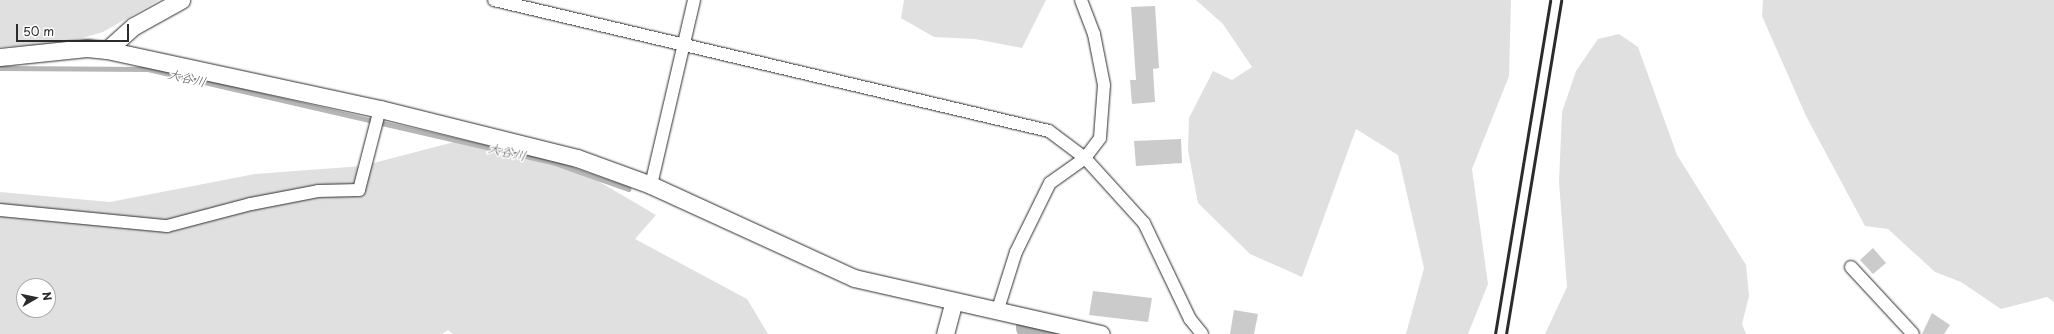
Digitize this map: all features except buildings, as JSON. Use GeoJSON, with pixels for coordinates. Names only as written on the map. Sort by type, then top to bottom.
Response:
{"type":"FeatureCollection","features":[{"type":"Feature","properties":{"kind":"street"},"geometry":{"type":"LineString","coordinates":[[107,50],[134,26],[181,0]]}},
{"type":"Feature","properties":{"kind":"street"},"geometry":{"type":"LineString","coordinates":[[494,0],[1049,131],[1085,158],[1144,223],[1190,319],[1202,334]]}},
{"type":"Feature","properties":{"kind":"street"},"geometry":{"type":"LineString","coordinates":[[651,185],[682,44],[694,0]]}},
{"type":"Feature","properties":{"kind":"street"},"geometry":{"type":"LineString","coordinates":[[998,309],[1016,252],[1050,183],[1085,158],[1100,138],[1105,110],[1094,34],[1081,0]]}},
{"type":"Feature","properties":{"kind":"street"},"geometry":{"type":"LineString","coordinates":[[0,57],[87,48],[107,50],[380,109],[577,158],[651,185],[854,278],[954,301],[998,309],[1101,334]]}},
{"type":"Feature","properties":{"kind":"street"},"geometry":{"type":"LineString","coordinates":[[0,210],[166,226],[251,204],[318,191],[359,190],[380,109]]}},
{"type":"Feature","properties":{"kind":"street"},"geometry":{"type":"LineString","coordinates":[[1851,267],[1913,334]]}},
{"type":"Feature","properties":{"kind":"street"},"geometry":{"type":"LineString","coordinates":[[945,334],[954,301]]}},
{"type":"Feature","properties":{"kind":"shaded area"},"geometry":{"type":"Polygon","coordinates":[[[0,0],[159,0],[103,32],[65,43],[0,47],[0,0]]]}},
{"type":"Feature","properties":{"kind":"shaded area"},"geometry":{"type":"Polygon","coordinates":[[[904,0],[1046,0],[1022,48],[975,39],[934,37],[901,18],[904,0]]]}},
{"type":"Feature","properties":{"kind":"shaded area"},"geometry":{"type":"Polygon","coordinates":[[[1196,0],[1511,0],[1509,76],[1472,169],[1488,284],[1468,334],[1406,334],[1424,268],[1398,155],[1356,129],[1302,277],[1250,254],[1198,203],[1188,150],[1189,118],[1213,71],[1232,80],[1252,67],[1223,24],[1196,0]]]}},
{"type":"Feature","properties":{"kind":"shaded area"},"geometry":{"type":"Polygon","coordinates":[[[1763,0],[2054,0],[2054,302],[2047,297],[2001,309],[1961,282],[1935,272],[1888,229],[1865,226],[1806,116],[1762,16],[1763,0]]]}},
{"type":"Feature","properties":{"kind":"shaded area"},"geometry":{"type":"Polygon","coordinates":[[[1619,34],[1638,47],[1677,155],[1746,265],[1749,296],[1742,324],[1746,334],[1545,334],[1567,287],[1559,182],[1562,112],[1576,71],[1598,39],[1619,34]]]}},
{"type":"Feature","properties":{"kind":"shaded area"},"geometry":{"type":"Polygon","coordinates":[[[458,141],[569,164],[656,215],[635,239],[747,299],[768,334],[453,334],[448,330],[442,334],[0,334],[0,192],[110,202],[255,174],[362,166],[458,141]]]}},
{"type":"Feature","properties":{"kind":"waterway","name":"大谷川"},"geometry":{"type":"LineString","coordinates":[[0,68],[148,69],[369,120]]}},
{"type":"Feature","properties":{"kind":"waterway","name":"大谷川"},"geometry":{"type":"LineString","coordinates":[[382,123],[555,163],[629,189]]}},
{"type":"Feature","properties":{"kind":"waterway","name":"大谷川"},"geometry":{"type":"LineString","coordinates":[[1029,327],[1060,334]]}},
{"type":"Feature","properties":{"kind":"railway"},"geometry":{"type":"LineString","coordinates":[[1495,334],[1550,0]]}},
{"type":"Feature","properties":{"kind":"railway"},"geometry":{"type":"LineString","coordinates":[[1506,334],[1561,0]]}}]}
